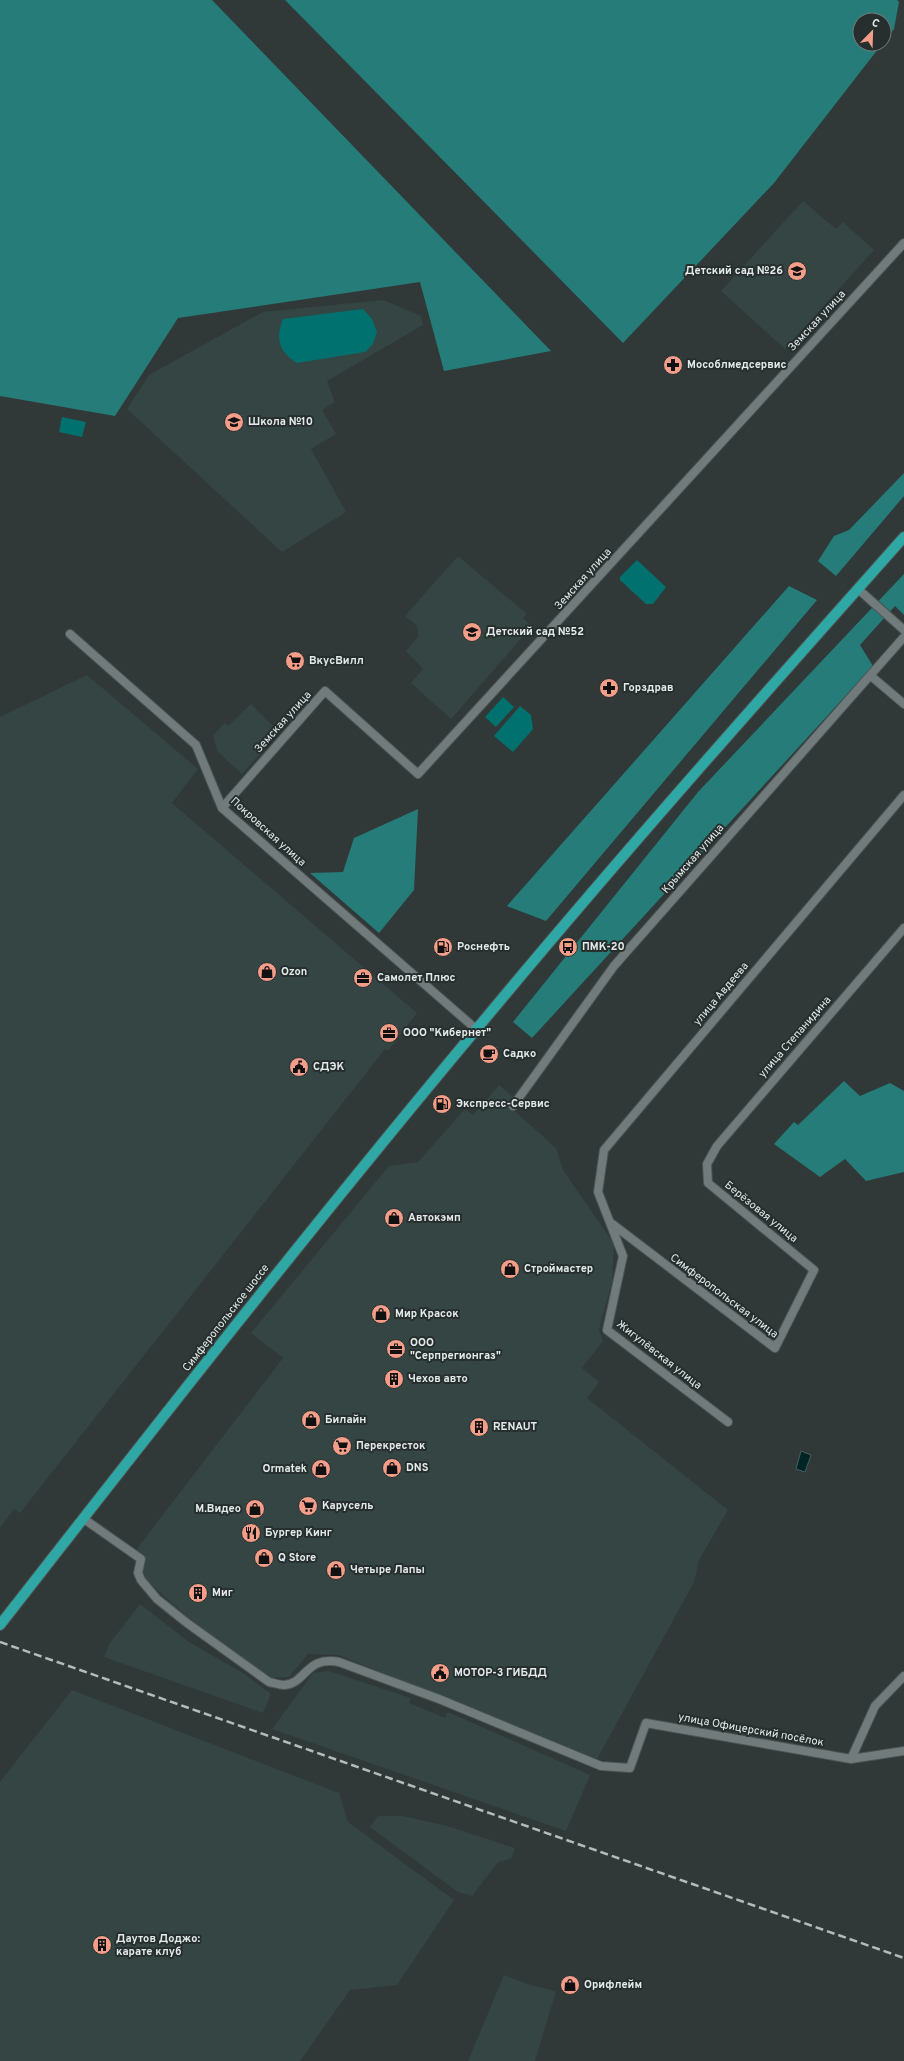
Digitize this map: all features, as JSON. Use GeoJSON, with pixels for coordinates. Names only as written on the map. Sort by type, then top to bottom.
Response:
{"type":"FeatureCollection","features":[{"type":"Feature","properties":{"kind":"main road","name":"Симферопольское шоссе"},"geometry":{"type":"LineString","coordinates":[[0,1625],[288,1258],[476,1029],[715,751],[904,537]]}},
{"type":"Feature","properties":{"kind":"street","name":"Земская улица"},"geometry":{"type":"LineString","coordinates":[[222,808],[325,691],[418,774],[576,604],[904,243]]}},
{"type":"Feature","properties":{"kind":"street"},"geometry":{"type":"LineString","coordinates":[[858,589],[904,630]]}},
{"type":"Feature","properties":{"kind":"street","name":"Покровская улица"},"geometry":{"type":"LineString","coordinates":[[70,634],[196,745],[222,808],[476,1029]]}},
{"type":"Feature","properties":{"kind":"street","name":"Крымская улица"},"geometry":{"type":"LineString","coordinates":[[513,1106],[614,966],[904,637]]}},
{"type":"Feature","properties":{"kind":"street"},"geometry":{"type":"LineString","coordinates":[[871,676],[904,704]]}},
{"type":"Feature","properties":{"kind":"street","name":"улица Авдеева"},"geometry":{"type":"LineString","coordinates":[[610,1223],[598,1192],[604,1150],[904,795]]}},
{"type":"Feature","properties":{"kind":"street","name":"улица Степанидина"},"geometry":{"type":"LineString","coordinates":[[707,1164],[717,1146],[904,928]]}},
{"type":"Feature","properties":{"kind":"street","name":"Берёзовая улица"},"geometry":{"type":"LineString","coordinates":[[707,1164],[708,1183],[814,1270]]}},
{"type":"Feature","properties":{"kind":"street","name":"Симферопольская улица"},"geometry":{"type":"LineString","coordinates":[[610,1223],[775,1348],[814,1270]]}},
{"type":"Feature","properties":{"kind":"street","name":"Жигулёвская улица"},"geometry":{"type":"LineString","coordinates":[[610,1223],[623,1256],[607,1330],[728,1422]]}},
{"type":"Feature","properties":{"kind":"street","name":"улица Офицерский посёлок"},"geometry":{"type":"LineString","coordinates":[[84,1519],[141,1560],[138,1573],[141,1580],[157,1599],[187,1623],[269,1682],[285,1685],[299,1678],[317,1663],[331,1661],[339,1662],[439,1699],[600,1766],[630,1768],[646,1723],[851,1759],[904,1751]]}},
{"type":"Feature","properties":{"kind":"street"},"geometry":{"type":"LineString","coordinates":[[851,1759],[875,1706],[904,1676]]}},
{"type":"Feature","properties":{"kind":"shaded area"},"geometry":{"type":"Polygon","coordinates":[[[0,0],[212,0],[551,351],[444,371],[420,282],[178,318],[115,416],[0,396],[0,0]]]}},
{"type":"Feature","properties":{"kind":"shaded area"},"geometry":{"type":"Polygon","coordinates":[[[285,0],[897,0],[899,2],[894,29],[892,31],[892,12],[852,12],[852,52],[876,52],[774,183],[623,343],[285,0]]]}},
{"type":"Feature","properties":{"kind":"shaded area","name":"Детский сад №26"},"geometry":{"type":"Polygon","coordinates":[[[803,201],[836,229],[843,222],[874,250],[785,349],[721,291],[803,201]]]}},
{"type":"Feature","properties":{"kind":"shaded area","name":"Школа №10"},"geometry":{"type":"Polygon","coordinates":[[[383,300],[421,316],[423,325],[327,381],[335,402],[322,410],[336,434],[311,449],[346,512],[282,552],[127,409],[149,375],[263,312],[383,300]]]}},
{"type":"Feature","properties":{"kind":"shaded area"},"geometry":{"type":"Polygon","coordinates":[[[363,309],[372,319],[377,332],[373,344],[365,352],[297,363],[286,354],[280,344],[279,332],[283,319],[363,309]]]}},
{"type":"Feature","properties":{"kind":"shaded area"},"geometry":{"type":"Polygon","coordinates":[[[62,417],[86,422],[82,437],[59,432],[62,417]]]}},
{"type":"Feature","properties":{"kind":"shaded area"},"geometry":{"type":"Polygon","coordinates":[[[904,473],[904,496],[836,576],[818,561],[834,536],[849,530],[904,473]]]}},
{"type":"Feature","properties":{"kind":"shaded area","name":"Детский сад №52"},"geometry":{"type":"Polygon","coordinates":[[[458,556],[527,614],[523,618],[532,626],[451,719],[411,683],[423,669],[406,651],[418,637],[417,626],[405,616],[458,556]]]}},
{"type":"Feature","properties":{"kind":"shaded area"},"geometry":{"type":"Polygon","coordinates":[[[637,560],[666,587],[653,604],[646,604],[620,580],[620,577],[637,560]]]}},
{"type":"Feature","properties":{"kind":"shaded area"},"geometry":{"type":"Polygon","coordinates":[[[904,574],[904,615],[895,606],[860,645],[873,666],[532,1038],[513,1022],[698,792],[904,574]]]}},
{"type":"Feature","properties":{"kind":"shaded area"},"geometry":{"type":"Polygon","coordinates":[[[789,586],[817,600],[546,921],[507,906],[789,586]]]}},
{"type":"Feature","properties":{"kind":"shaded area"},"geometry":{"type":"Polygon","coordinates":[[[87,675],[198,769],[172,803],[417,1013],[388,1051],[385,1049],[20,1513],[14,1509],[0,1528],[0,717],[87,675]]]}},
{"type":"Feature","properties":{"kind":"shaded area"},"geometry":{"type":"Polygon","coordinates":[[[503,697],[514,707],[496,727],[485,717],[503,697]]]}},
{"type":"Feature","properties":{"kind":"shaded area"},"geometry":{"type":"Polygon","coordinates":[[[251,704],[279,732],[242,774],[218,752],[213,736],[224,723],[228,726],[251,704]]]}},
{"type":"Feature","properties":{"kind":"shaded area"},"geometry":{"type":"Polygon","coordinates":[[[520,706],[531,715],[533,729],[513,752],[494,736],[520,706]]]}},
{"type":"Feature","properties":{"kind":"shaded area"},"geometry":{"type":"Polygon","coordinates":[[[418,809],[414,890],[379,933],[310,873],[343,872],[354,838],[418,809]]]}},
{"type":"Feature","properties":{"kind":"shaded area"},"geometry":{"type":"Polygon","coordinates":[[[844,1081],[860,1096],[890,1083],[904,1091],[904,1172],[866,1181],[845,1159],[820,1177],[774,1144],[794,1122],[798,1125],[844,1081]]]}},
{"type":"Feature","properties":{"kind":"shaded area"},"geometry":{"type":"Polygon","coordinates":[[[499,1085],[513,1097],[510,1107],[556,1148],[563,1170],[614,1244],[612,1282],[599,1329],[603,1341],[582,1368],[599,1382],[587,1398],[728,1510],[699,1560],[694,1582],[597,1759],[339,1655],[308,1654],[289,1677],[265,1678],[187,1616],[140,1575],[136,1550],[283,1358],[251,1333],[389,1166],[418,1162],[465,1109],[473,1115],[499,1085]]]}},
{"type":"Feature","properties":{"kind":"shaded area"},"geometry":{"type":"Polygon","coordinates":[[[801,1451],[811,1455],[805,1472],[796,1469],[801,1451]]]}},
{"type":"Feature","properties":{"kind":"shaded area"},"geometry":{"type":"Polygon","coordinates":[[[140,1604],[189,1642],[243,1673],[271,1694],[263,1713],[104,1657],[110,1643],[140,1604]]]}},
{"type":"Feature","properties":{"kind":"shaded area"},"geometry":{"type":"Polygon","coordinates":[[[329,1671],[411,1698],[409,1703],[445,1718],[448,1712],[590,1775],[566,1831],[272,1729],[313,1673],[329,1671]]]}},
{"type":"Feature","properties":{"kind":"shaded area"},"geometry":{"type":"Polygon","coordinates":[[[72,1690],[339,1793],[348,1822],[454,1900],[397,1985],[350,1990],[300,2061],[0,2061],[0,1782],[72,1690]]]}},
{"type":"Feature","properties":{"kind":"shaded area"},"geometry":{"type":"Polygon","coordinates":[[[378,1816],[402,1816],[444,1825],[515,1848],[511,1859],[498,1862],[472,1896],[458,1892],[370,1827],[378,1816]]]}},
{"type":"Feature","properties":{"kind":"shaded area"},"geometry":{"type":"Polygon","coordinates":[[[504,1975],[530,1985],[556,1991],[535,2061],[468,2061],[504,1975]]]}},
{"type":"Feature","properties":{"kind":"railway"},"geometry":{"type":"LineString","coordinates":[[0,1642],[904,1958]]}},
{"type":"Feature","properties":{"kind":"place","name":"Детский сад №26"},"geometry":{"type":"Point","coordinates":[797,271]}},
{"type":"Feature","properties":{"kind":"place","name":"Мособлмедсервис"},"geometry":{"type":"Point","coordinates":[673,365]}},
{"type":"Feature","properties":{"kind":"place","name":"Школа №10"},"geometry":{"type":"Point","coordinates":[234,422]}},
{"type":"Feature","properties":{"kind":"place","name":"Детский сад №52"},"geometry":{"type":"Point","coordinates":[472,632]}},
{"type":"Feature","properties":{"kind":"place","name":"ВкусВилл"},"geometry":{"type":"Point","coordinates":[295,661]}},
{"type":"Feature","properties":{"kind":"place","name":"Горздрав"},"geometry":{"type":"Point","coordinates":[609,688]}},
{"type":"Feature","properties":{"kind":"place","name":"Роснефть"},"geometry":{"type":"Point","coordinates":[443,947]}},
{"type":"Feature","properties":{"kind":"place","name":"ПМК-20"},"geometry":{"type":"Point","coordinates":[568,947]}},
{"type":"Feature","properties":{"kind":"place","name":"Ozon"},"geometry":{"type":"Point","coordinates":[267,972]}},
{"type":"Feature","properties":{"kind":"place","name":"Самолет Плюс"},"geometry":{"type":"Point","coordinates":[363,978]}},
{"type":"Feature","properties":{"kind":"place","name":"ООО \"Кибернет\""},"geometry":{"type":"Point","coordinates":[389,1033]}},
{"type":"Feature","properties":{"kind":"place","name":"Садко"},"geometry":{"type":"Point","coordinates":[489,1054]}},
{"type":"Feature","properties":{"kind":"place","name":"СДЭК"},"geometry":{"type":"Point","coordinates":[299,1067]}},
{"type":"Feature","properties":{"kind":"place","name":"Экспресс-Сервис"},"geometry":{"type":"Point","coordinates":[442,1104]}},
{"type":"Feature","properties":{"kind":"place","name":"Автокэмп"},"geometry":{"type":"Point","coordinates":[394,1218]}},
{"type":"Feature","properties":{"kind":"place","name":"Строймастер"},"geometry":{"type":"Point","coordinates":[510,1269]}},
{"type":"Feature","properties":{"kind":"place","name":"Мир Красок"},"geometry":{"type":"Point","coordinates":[381,1314]}},
{"type":"Feature","properties":{"kind":"place","name":"ООО \"Серпрегионгаз\""},"geometry":{"type":"Point","coordinates":[396,1349]}},
{"type":"Feature","properties":{"kind":"place","name":"Чехов авто"},"geometry":{"type":"Point","coordinates":[394,1379]}},
{"type":"Feature","properties":{"kind":"place","name":"Билайн"},"geometry":{"type":"Point","coordinates":[311,1420]}},
{"type":"Feature","properties":{"kind":"place","name":"RENAUT"},"geometry":{"type":"Point","coordinates":[479,1427]}},
{"type":"Feature","properties":{"kind":"place","name":"Перекресток"},"geometry":{"type":"Point","coordinates":[342,1446]}},
{"type":"Feature","properties":{"kind":"place","name":"DNS"},"geometry":{"type":"Point","coordinates":[392,1468]}},
{"type":"Feature","properties":{"kind":"place","name":"Ormatek"},"geometry":{"type":"Point","coordinates":[321,1469]}},
{"type":"Feature","properties":{"kind":"place","name":"Карусель"},"geometry":{"type":"Point","coordinates":[308,1506]}},
{"type":"Feature","properties":{"kind":"place","name":"М.Видео"},"geometry":{"type":"Point","coordinates":[255,1509]}},
{"type":"Feature","properties":{"kind":"place","name":"Бургер Кинг"},"geometry":{"type":"Point","coordinates":[251,1533]}},
{"type":"Feature","properties":{"kind":"place","name":"Q Store"},"geometry":{"type":"Point","coordinates":[264,1558]}},
{"type":"Feature","properties":{"kind":"place","name":"Четыре Лапы"},"geometry":{"type":"Point","coordinates":[336,1570]}},
{"type":"Feature","properties":{"kind":"place","name":"Миг"},"geometry":{"type":"Point","coordinates":[198,1593]}},
{"type":"Feature","properties":{"kind":"place","name":"МОТОР-3 ГИБДД"},"geometry":{"type":"Point","coordinates":[440,1673]}},
{"type":"Feature","properties":{"kind":"place","name":"Даутов Доджо: карате клуб"},"geometry":{"type":"Point","coordinates":[102,1945]}},
{"type":"Feature","properties":{"kind":"place","name":"Орифлейм"},"geometry":{"type":"Point","coordinates":[570,1985]}}]}
